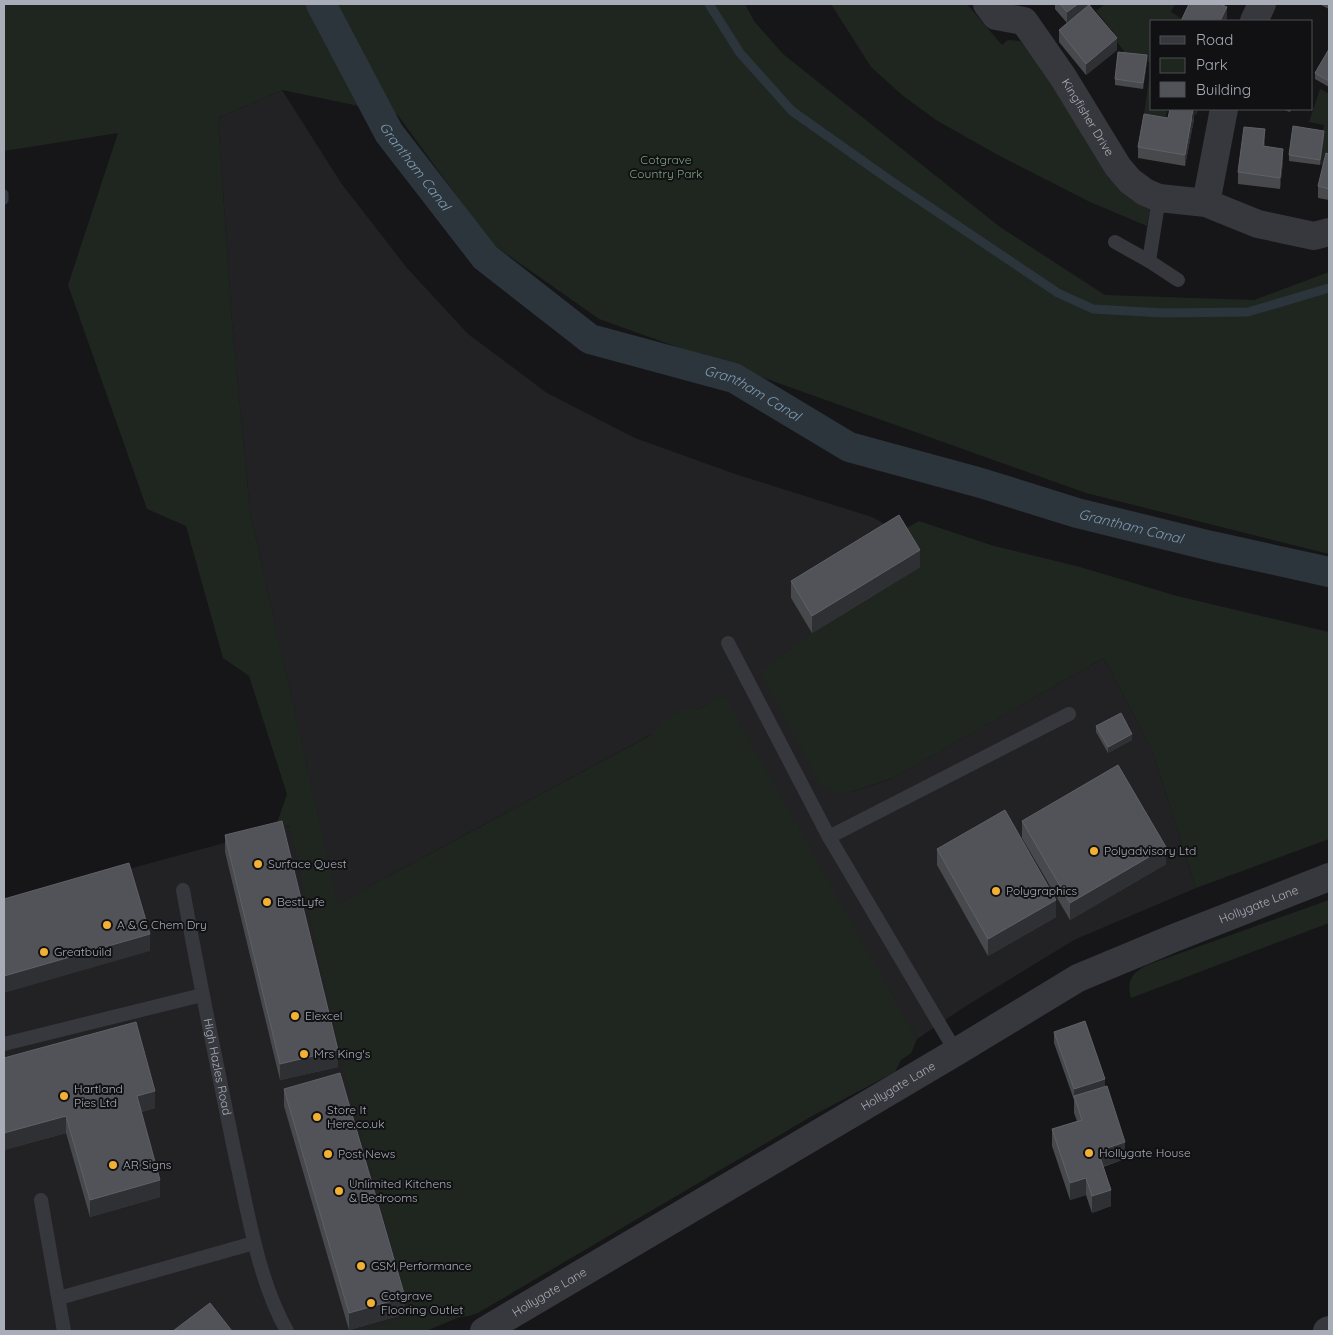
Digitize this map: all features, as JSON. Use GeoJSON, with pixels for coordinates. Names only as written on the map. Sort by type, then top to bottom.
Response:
{"type":"FeatureCollection","features":[{"type":"Feature","properties":{"kind":"street","name":"Kingfisher Drive"},"geometry":{"type":"LineString","coordinates":[[987,4],[996,16],[1024,21],[1063,77],[1118,166],[1130,181],[1145,192],[1159,198],[1206,203],[1258,224],[1314,236],[1329,232]]}},
{"type":"Feature","properties":{"kind":"street"},"geometry":{"type":"LineString","coordinates":[[1254,20],[1262,4]]}},
{"type":"Feature","properties":{"kind":"street"},"geometry":{"type":"LineString","coordinates":[[1206,203],[1224,110]]}},
{"type":"Feature","properties":{"kind":"street","name":"Hollygate Lane"},"geometry":{"type":"LineString","coordinates":[[484,1331],[1078,978],[1329,877]]}},
{"type":"Feature","properties":{"kind":"lane"},"geometry":{"type":"LineString","coordinates":[[1149,261],[1159,198]]}},
{"type":"Feature","properties":{"kind":"lane"},"geometry":{"type":"LineString","coordinates":[[1115,242],[1178,280]]}},
{"type":"Feature","properties":{"kind":"lane"},"geometry":{"type":"LineString","coordinates":[[728,643],[829,837],[956,1052]]}},
{"type":"Feature","properties":{"kind":"lane"},"geometry":{"type":"LineString","coordinates":[[829,837],[1069,714]]}},
{"type":"Feature","properties":{"kind":"lane","name":"High Hazles Road"},"geometry":{"type":"LineString","coordinates":[[183,890],[202,995],[254,1243],[277,1313],[287,1331]]}},
{"type":"Feature","properties":{"kind":"lane"},"geometry":{"type":"LineString","coordinates":[[4,1044],[202,995]]}},
{"type":"Feature","properties":{"kind":"lane"},"geometry":{"type":"LineString","coordinates":[[41,1200],[64,1331]]}},
{"type":"Feature","properties":{"kind":"lane"},"geometry":{"type":"LineString","coordinates":[[59,1298],[254,1243]]}},
{"type":"Feature","properties":{"kind":"shaded area"},"geometry":{"type":"Polygon","coordinates":[[[282,90],[341,183],[407,268],[468,334],[547,393],[635,438],[735,474],[872,517],[899,532],[920,567],[812,633],[844,794],[891,779],[1104,658],[1152,750],[1196,888],[1074,940],[966,1006],[917,1039],[832,906],[723,696],[368,887],[336,907],[426,1331],[4,1331],[4,903],[275,829],[319,821],[250,512],[232,323],[218,118],[282,90]]]}},
{"type":"Feature","properties":{"kind":"green space","name":"Cotgrave Country Park"},"geometry":{"type":"Polygon","coordinates":[[[4,4],[745,4],[754,21],[783,54],[1000,227],[1105,295],[1254,300],[1329,272],[1329,554],[1086,493],[599,319],[491,243],[397,114],[282,90],[218,118],[232,323],[250,512],[338,905],[651,735],[663,720],[681,710],[697,710],[724,695],[917,1039],[911,1053],[901,1060],[895,1072],[812,1116],[478,1313],[460,1317],[426,1331],[366,1331],[410,1315],[406,1301],[399,1293],[394,1277],[395,1259],[341,1058],[290,826],[275,829],[287,794],[249,676],[223,658],[186,526],[147,509],[68,285],[118,133],[4,151],[4,4]]]}},
{"type":"Feature","properties":{"kind":"green space"},"geometry":{"type":"Polygon","coordinates":[[[831,4],[967,4],[1002,45],[1008,40],[1020,41],[1061,92],[1109,179],[1113,177],[1150,208],[1147,226],[1090,202],[998,155],[936,120],[902,95],[871,67],[831,4]]]}},
{"type":"Feature","properties":{"kind":"green space"},"geometry":{"type":"Polygon","coordinates":[[[1105,4],[1175,4],[1171,12],[1182,19],[1150,20],[1150,62],[1118,55],[1124,51],[1111,35],[1113,32],[1096,11],[1105,4]]]}},
{"type":"Feature","properties":{"kind":"green space"},"geometry":{"type":"Polygon","coordinates":[[[1149,80],[1150,110],[1198,110],[1197,115],[1167,111],[1166,117],[1144,114],[1149,80]]]}},
{"type":"Feature","properties":{"kind":"green space"},"geometry":{"type":"Polygon","coordinates":[[[1320,89],[1328,93],[1329,91],[1329,165],[1320,165],[1324,125],[1309,122],[1320,89]]]}},
{"type":"Feature","properties":{"kind":"green space"},"geometry":{"type":"Polygon","coordinates":[[[919,521],[994,546],[1080,567],[1177,596],[1329,632],[1329,839],[1196,888],[1152,750],[1104,658],[893,778],[844,794],[821,787],[760,672],[812,633],[899,532],[919,521]]]}},
{"type":"Feature","properties":{"kind":"green space"},"geometry":{"type":"Polygon","coordinates":[[[1329,900],[1329,923],[1131,998],[1130,982],[1137,971],[1147,965],[1329,900]]]}},
{"type":"Feature","properties":{"kind":"building"},"geometry":{"type":"Polygon","coordinates":[[[1060,4],[1078,4],[1067,12],[1060,4]]]}},
{"type":"Feature","properties":{"kind":"building"},"geometry":{"type":"Polygon","coordinates":[[[1189,4],[1220,4],[1227,7],[1220,20],[1181,20],[1189,4]]]}},
{"type":"Feature","properties":{"kind":"building"},"geometry":{"type":"Polygon","coordinates":[[[1089,5],[1117,38],[1086,64],[1059,30],[1089,5]]]}},
{"type":"Feature","properties":{"kind":"building"},"geometry":{"type":"Polygon","coordinates":[[[1329,49],[1329,81],[1315,73],[1329,49]]]}},
{"type":"Feature","properties":{"kind":"building"},"geometry":{"type":"Polygon","coordinates":[[[1118,52],[1147,55],[1143,83],[1115,79],[1118,52]]]}},
{"type":"Feature","properties":{"kind":"building"},"geometry":{"type":"Polygon","coordinates":[[[1170,110],[1193,110],[1185,155],[1138,147],[1144,114],[1168,118],[1170,110]]]}},
{"type":"Feature","properties":{"kind":"building"},"geometry":{"type":"Polygon","coordinates":[[[1293,126],[1324,131],[1320,160],[1289,155],[1293,126]]]}},
{"type":"Feature","properties":{"kind":"building"},"geometry":{"type":"Polygon","coordinates":[[[1244,127],[1265,129],[1263,146],[1283,149],[1280,178],[1238,172],[1244,127]]]}},
{"type":"Feature","properties":{"kind":"building"},"geometry":{"type":"Polygon","coordinates":[[[1326,153],[1329,154],[1329,189],[1318,186],[1326,153]]]}},
{"type":"Feature","properties":{"kind":"building"},"geometry":{"type":"Polygon","coordinates":[[[899,515],[920,550],[812,616],[791,581],[899,515]]]}},
{"type":"Feature","properties":{"kind":"building"},"geometry":{"type":"Polygon","coordinates":[[[1121,713],[1132,734],[1108,747],[1096,726],[1121,713]]]}},
{"type":"Feature","properties":{"kind":"building","name":"Polyadvisory Ltd"},"geometry":{"type":"Polygon","coordinates":[[[1118,765],[1166,847],[1070,903],[1022,821],[1118,765]]]}},
{"type":"Feature","properties":{"kind":"building","name":"Polygraphics"},"geometry":{"type":"Polygon","coordinates":[[[1005,810],[1056,900],[988,939],[937,849],[1005,810]]]}},
{"type":"Feature","properties":{"kind":"building"},"geometry":{"type":"Polygon","coordinates":[[[282,821],[338,1050],[280,1064],[225,835],[282,821]]]}},
{"type":"Feature","properties":{"kind":"building"},"geometry":{"type":"Polygon","coordinates":[[[129,863],[150,934],[4,976],[4,899],[129,863]]]}},
{"type":"Feature","properties":{"kind":"building"},"geometry":{"type":"Polygon","coordinates":[[[1085,1021],[1105,1079],[1074,1089],[1054,1032],[1085,1021]]]}},
{"type":"Feature","properties":{"kind":"building"},"geometry":{"type":"Polygon","coordinates":[[[136,1022],[155,1091],[137,1096],[160,1180],[90,1200],[66,1116],[4,1133],[4,1058],[136,1022]]]}},
{"type":"Feature","properties":{"kind":"building"},"geometry":{"type":"Polygon","coordinates":[[[340,1073],[405,1297],[349,1313],[284,1089],[340,1073]]]}},
{"type":"Feature","properties":{"kind":"building","name":"Hollygate House"},"geometry":{"type":"Polygon","coordinates":[[[1107,1086],[1125,1142],[1098,1151],[1111,1190],[1092,1196],[1086,1178],[1070,1183],[1052,1129],[1082,1120],[1074,1096],[1107,1086]]]}},
{"type":"Feature","properties":{"kind":"building"},"geometry":{"type":"Polygon","coordinates":[[[210,1303],[232,1331],[173,1331],[210,1303]]]}},
{"type":"Feature","properties":{"kind":"waterway","name":"Grantham Canal"},"geometry":{"type":"LineString","coordinates":[[321,4],[389,133],[485,257],[590,339],[734,378],[849,447],[981,483],[1077,513],[1211,546],[1329,572]]}},
{"type":"Feature","properties":{"kind":"waterway"},"geometry":{"type":"LineString","coordinates":[[709,4],[740,53],[792,111],[891,181],[1058,293],[1093,309],[1164,313],[1248,312],[1329,288]]}},
{"type":"Feature","properties":{"kind":"waterway"},"geometry":{"type":"LineString","coordinates":[[4,194],[4,200]]}},
{"type":"Feature","properties":{"kind":"place","name":"Polyadvisory Ltd"},"geometry":{"type":"Point","coordinates":[1094,851]}},
{"type":"Feature","properties":{"kind":"place","name":"Surface Quest"},"geometry":{"type":"Point","coordinates":[258,864]}},
{"type":"Feature","properties":{"kind":"place","name":"Polygraphics"},"geometry":{"type":"Point","coordinates":[996,891]}},
{"type":"Feature","properties":{"kind":"place","name":"BestLyfe"},"geometry":{"type":"Point","coordinates":[267,902]}},
{"type":"Feature","properties":{"kind":"place","name":"A & G Chem Dry"},"geometry":{"type":"Point","coordinates":[107,925]}},
{"type":"Feature","properties":{"kind":"place","name":"Greatbuild"},"geometry":{"type":"Point","coordinates":[44,952]}},
{"type":"Feature","properties":{"kind":"place","name":"Elexcel"},"geometry":{"type":"Point","coordinates":[295,1016]}},
{"type":"Feature","properties":{"kind":"place","name":"Mrs King's"},"geometry":{"type":"Point","coordinates":[304,1054]}},
{"type":"Feature","properties":{"kind":"place","name":"Hartland Pies Ltd"},"geometry":{"type":"Point","coordinates":[64,1096]}},
{"type":"Feature","properties":{"kind":"place","name":"Store It Here.co.uk"},"geometry":{"type":"Point","coordinates":[317,1117]}},
{"type":"Feature","properties":{"kind":"place","name":"Hollygate House"},"geometry":{"type":"Point","coordinates":[1089,1153]}},
{"type":"Feature","properties":{"kind":"place","name":"Post News"},"geometry":{"type":"Point","coordinates":[328,1154]}},
{"type":"Feature","properties":{"kind":"place","name":"AR Signs"},"geometry":{"type":"Point","coordinates":[113,1165]}},
{"type":"Feature","properties":{"kind":"place","name":"Unlimited Kitchens & Bedrooms"},"geometry":{"type":"Point","coordinates":[339,1191]}},
{"type":"Feature","properties":{"kind":"place","name":"GSM Performance"},"geometry":{"type":"Point","coordinates":[361,1266]}},
{"type":"Feature","properties":{"kind":"place","name":"Cotgrave Flooring Outlet"},"geometry":{"type":"Point","coordinates":[371,1303]}}]}
